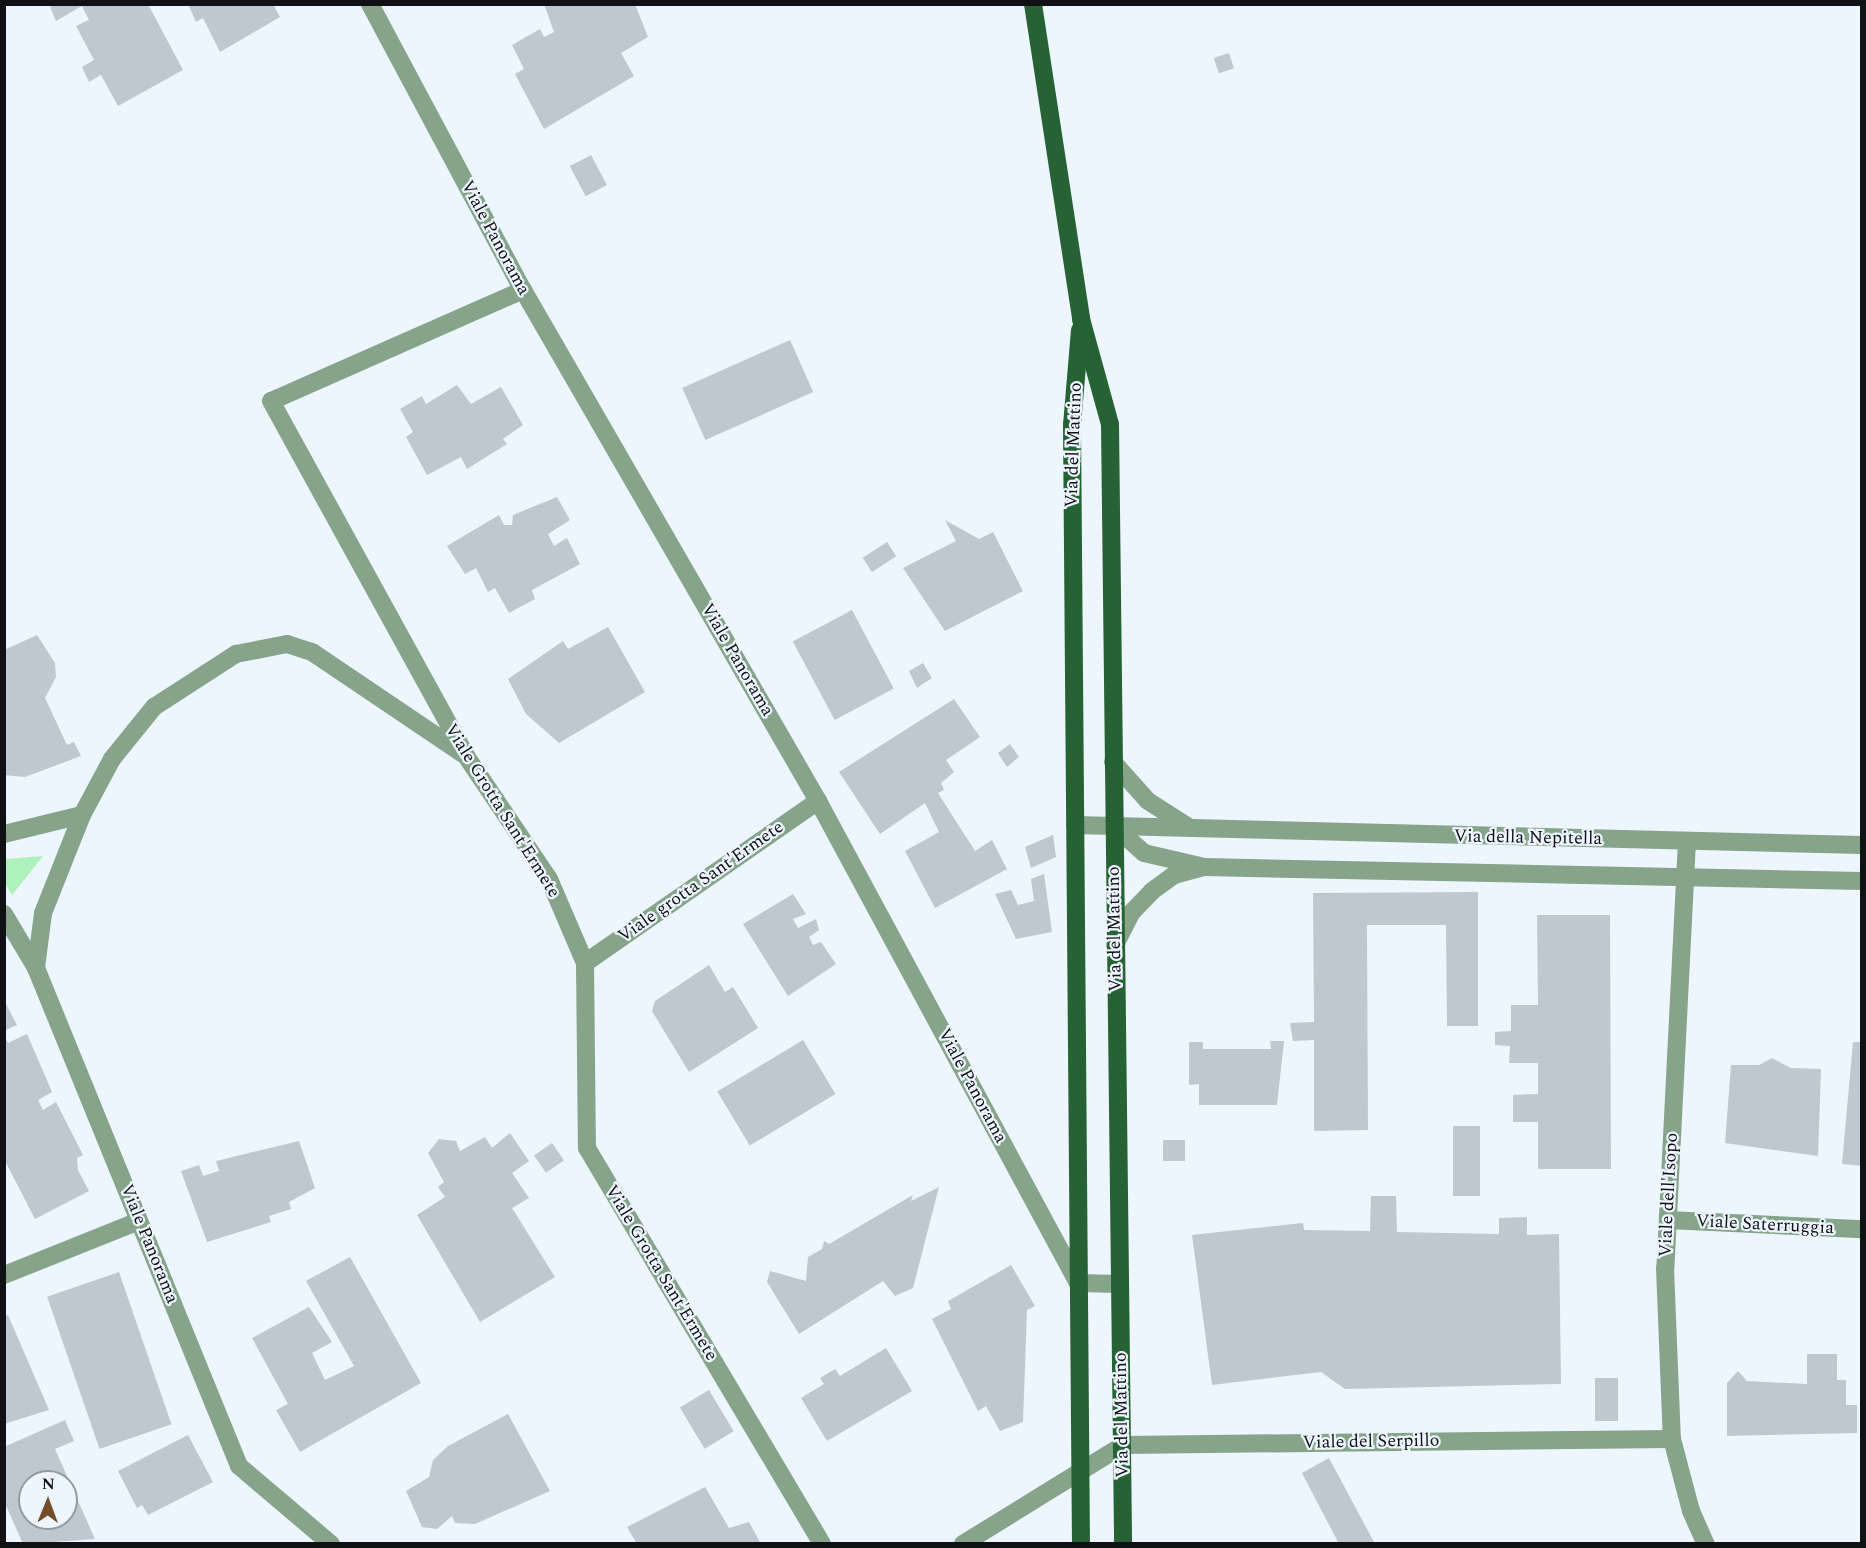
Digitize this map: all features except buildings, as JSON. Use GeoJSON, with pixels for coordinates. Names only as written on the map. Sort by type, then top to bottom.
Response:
{"type":"FeatureCollection","features":[{"type":"Feature","properties":{"kind":"main road","name":"Via del Mattino"},"geometry":{"type":"LineString","coordinates":[[1033,4],[1081,319],[1110,424],[1123,1544]]}},
{"type":"Feature","properties":{"kind":"main road","name":"Via del Mattino"},"geometry":{"type":"LineString","coordinates":[[1081,319],[1071,425],[1081,1544]]}},
{"type":"Feature","properties":{"kind":"street","name":"Viale Panorama"},"geometry":{"type":"LineString","coordinates":[[370,4],[523,290],[818,801],[1078,1283]]}},
{"type":"Feature","properties":{"kind":"street","name":"Viale Grotta Sant'Ermete"},"geometry":{"type":"LineString","coordinates":[[523,290],[271,401],[466,756],[549,879],[585,963],[587,1148],[822,1544]]}},
{"type":"Feature","properties":{"kind":"street"},"geometry":{"type":"LineString","coordinates":[[36,968],[44,913],[82,815],[130,731],[154,707],[236,654],[266,645],[312,652],[466,756]]}},
{"type":"Feature","properties":{"kind":"street"},"geometry":{"type":"LineString","coordinates":[[1113,762],[1148,801],[1194,830]]}},
{"type":"Feature","properties":{"kind":"street","name":"Viale grotta Sant'Ermete"},"geometry":{"type":"LineString","coordinates":[[585,963],[818,801]]}},
{"type":"Feature","properties":{"kind":"street"},"geometry":{"type":"LineString","coordinates":[[4,834],[82,815]]}},
{"type":"Feature","properties":{"kind":"street"},"geometry":{"type":"LineString","coordinates":[[1075,825],[1113,825]]}},
{"type":"Feature","properties":{"kind":"street","name":"Via della Nepitella"},"geometry":{"type":"LineString","coordinates":[[1113,825],[1194,830],[1862,845]]}},
{"type":"Feature","properties":{"kind":"street","name":"Via della Nepitella"},"geometry":{"type":"LineString","coordinates":[[1113,825],[1144,853],[1204,867],[1686,873],[1862,881]]}},
{"type":"Feature","properties":{"kind":"street","name":"Viale dell'Isopo"},"geometry":{"type":"LineString","coordinates":[[1688,841],[1668,1220],[1672,1439],[1691,1511],[1706,1544]]}},
{"type":"Feature","properties":{"kind":"street","name":"Via della Nepitella"},"geometry":{"type":"LineString","coordinates":[[1115,945],[1131,913],[1152,891],[1174,875],[1204,867]]}},
{"type":"Feature","properties":{"kind":"street","name":"Viale Panorama"},"geometry":{"type":"LineString","coordinates":[[4,914],[36,968],[238,1466],[332,1544]]}},
{"type":"Feature","properties":{"kind":"street","name":"Viale Saterruggia"},"geometry":{"type":"LineString","coordinates":[[1668,1220],[1862,1229]]}},
{"type":"Feature","properties":{"kind":"street"},"geometry":{"type":"LineString","coordinates":[[4,1275],[140,1221]]}},
{"type":"Feature","properties":{"kind":"street"},"geometry":{"type":"LineString","coordinates":[[1078,1283],[1119,1284]]}},
{"type":"Feature","properties":{"kind":"street","name":"Viale del Serpillo"},"geometry":{"type":"LineString","coordinates":[[1123,1445],[1672,1439]]}},
{"type":"Feature","properties":{"kind":"street"},"geometry":{"type":"LineString","coordinates":[[963,1544],[1080,1475],[1123,1445]]}},
{"type":"Feature","properties":{"kind":"green space"},"geometry":{"type":"Polygon","coordinates":[[[43,856],[12,895],[5,883],[5,859],[43,856]]]}}]}
